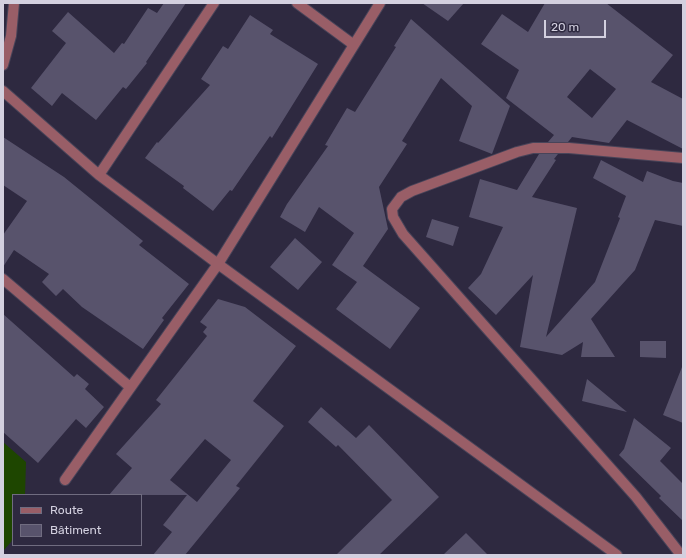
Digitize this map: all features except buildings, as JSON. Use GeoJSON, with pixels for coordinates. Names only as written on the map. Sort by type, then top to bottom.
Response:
{"type":"FeatureCollection","features":[{"type":"Feature","properties":{"kind":"street"},"geometry":{"type":"LineString","coordinates":[[3,65],[11,36],[14,3]]}},
{"type":"Feature","properties":{"kind":"street"},"geometry":{"type":"LineString","coordinates":[[99,175],[214,3]]}},
{"type":"Feature","properties":{"kind":"street"},"geometry":{"type":"LineString","coordinates":[[297,3],[354,45]]}},
{"type":"Feature","properties":{"kind":"street"},"geometry":{"type":"LineString","coordinates":[[65,480],[218,264],[380,3]]}},
{"type":"Feature","properties":{"kind":"street"},"geometry":{"type":"LineString","coordinates":[[3,91],[99,175],[218,264],[617,555]]}},
{"type":"Feature","properties":{"kind":"street"},"geometry":{"type":"LineString","coordinates":[[681,555],[636,497],[402,234],[393,217],[392,209],[401,197],[412,191],[517,152],[533,148],[569,148],[683,158]]}},
{"type":"Feature","properties":{"kind":"street"},"geometry":{"type":"LineString","coordinates":[[3,278],[130,387]]}},
{"type":"Feature","properties":{"kind":"green space"},"geometry":{"type":"Polygon","coordinates":[[[3,442],[26,462],[25,494],[12,494],[12,540],[3,551],[3,442]]]}}]}
